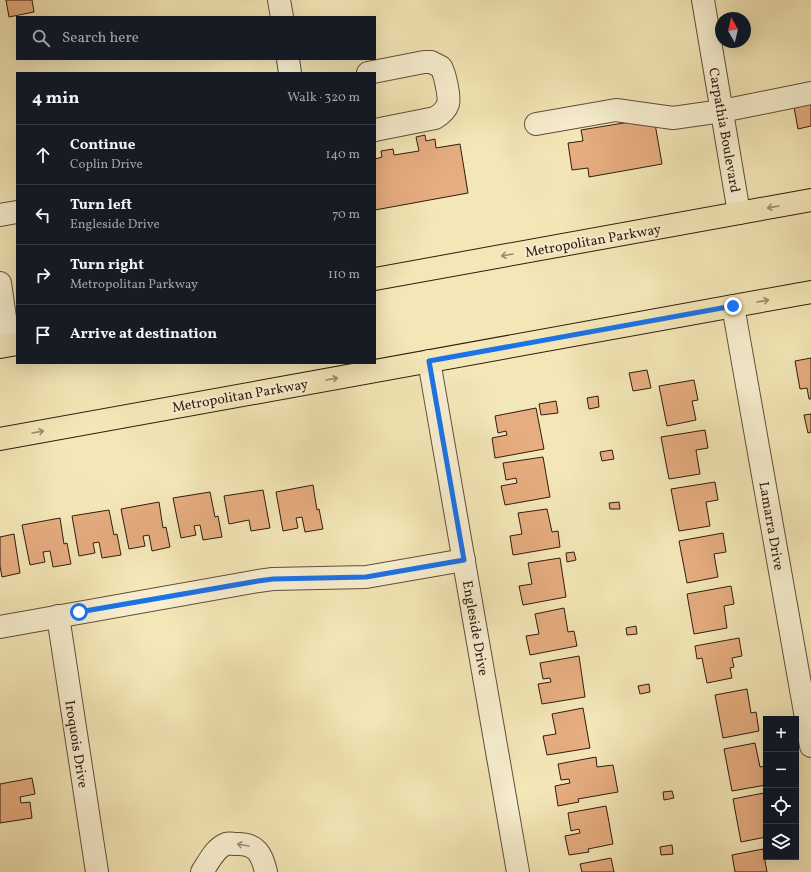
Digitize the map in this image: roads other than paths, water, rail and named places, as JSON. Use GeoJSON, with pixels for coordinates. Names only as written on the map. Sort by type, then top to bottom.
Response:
{"type":"FeatureCollection","features":[{"type":"Feature","properties":{"kind":"main road","name":"Metropolitan Parkway"},"geometry":{"type":"LineString","coordinates":[[376,279],[811,200]]}},
{"type":"Feature","properties":{"kind":"main road","name":"Metropolitan Parkway"},"geometry":{"type":"LineString","coordinates":[[0,439],[811,292]]}},
{"type":"Feature","properties":{"kind":"street"},"geometry":{"type":"LineString","coordinates":[[279,0],[282,16]]}},
{"type":"Feature","properties":{"kind":"street","name":"Carpathia Boulevard"},"geometry":{"type":"LineString","coordinates":[[703,0],[739,213]]}},
{"type":"Feature","properties":{"kind":"street"},"geometry":{"type":"LineString","coordinates":[[288,60],[290,72]]}},
{"type":"Feature","properties":{"kind":"street"},"geometry":{"type":"LineString","coordinates":[[373,72],[415,63],[431,62],[441,67],[443,71],[448,96],[448,104],[439,116],[435,118],[376,130]]}},
{"type":"Feature","properties":{"kind":"street"},"geometry":{"type":"LineString","coordinates":[[536,124],[616,110],[673,118],[811,93]]}},
{"type":"Feature","properties":{"kind":"street"},"geometry":{"type":"LineString","coordinates":[[0,215],[16,212]]}},
{"type":"Feature","properties":{"kind":"street"},"geometry":{"type":"LineString","coordinates":[[0,283],[9,345]]}},
{"type":"Feature","properties":{"kind":"street","name":"Lamarra Drive"},"geometry":{"type":"LineString","coordinates":[[733,306],[811,746]]}},
{"type":"Feature","properties":{"kind":"street","name":"Engleside Drive"},"geometry":{"type":"LineString","coordinates":[[429,361],[518,872]]}},
{"type":"Feature","properties":{"kind":"street"},"geometry":{"type":"LineString","coordinates":[[0,627],[258,581],[273,579],[366,577],[464,560]]}},
{"type":"Feature","properties":{"kind":"street","name":"Iroquois Drive"},"geometry":{"type":"LineString","coordinates":[[58,616],[97,872]]}},
{"type":"Feature","properties":{"kind":"street"},"geometry":{"type":"LineString","coordinates":[[202,872],[216,852],[226,844],[246,844],[257,850],[266,872]]}}]}
